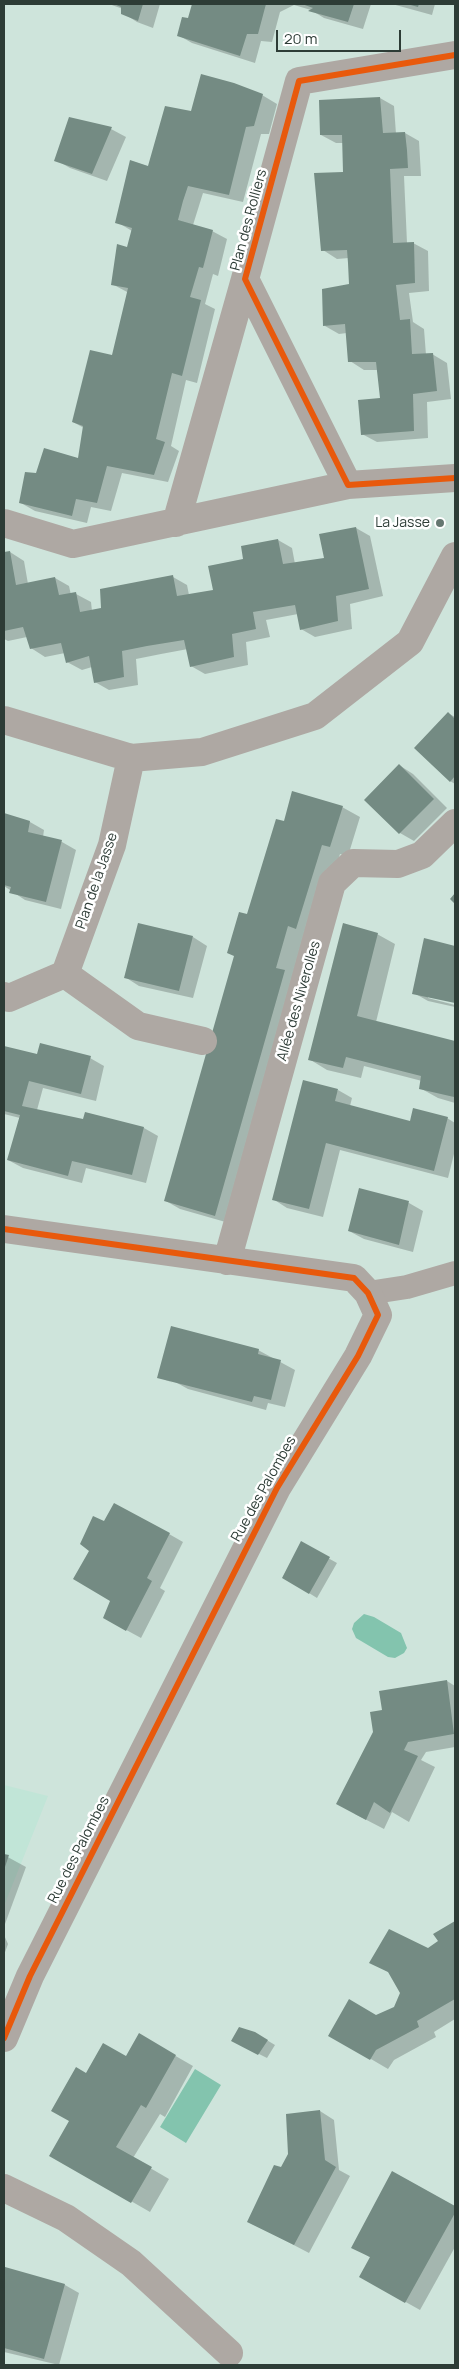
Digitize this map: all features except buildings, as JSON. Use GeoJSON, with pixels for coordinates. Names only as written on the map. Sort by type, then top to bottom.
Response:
{"type":"FeatureCollection","features":[{"type":"Feature","properties":{"kind":"street","name":"Plan des Rolliers"},"geometry":{"type":"LineString","coordinates":[[348,485],[245,279],[300,81],[455,55]]}},
{"type":"Feature","properties":{"kind":"street"},"geometry":{"type":"LineString","coordinates":[[176,523],[245,279]]}},
{"type":"Feature","properties":{"kind":"street"},"geometry":{"type":"LineString","coordinates":[[4,523],[73,544],[348,485],[455,478]]}},
{"type":"Feature","properties":{"kind":"street"},"geometry":{"type":"LineString","coordinates":[[4,720],[131,758],[202,752],[315,716],[410,642],[455,556]]}},
{"type":"Feature","properties":{"kind":"street","name":"Plan de la Jasse"},"geometry":{"type":"LineString","coordinates":[[65,974],[112,845],[131,758]]}},
{"type":"Feature","properties":{"kind":"street","name":"Allée des Niverolles"},"geometry":{"type":"LineString","coordinates":[[227,1261],[332,883],[353,863],[398,864],[422,855],[455,823]]}},
{"type":"Feature","properties":{"kind":"street"},"geometry":{"type":"LineString","coordinates":[[4,996],[9,998],[65,974],[138,1026],[203,1041]]}},
{"type":"Feature","properties":{"kind":"street","name":"Rue des Palombes"},"geometry":{"type":"LineString","coordinates":[[4,1229],[354,1278],[368,1293],[378,1315],[358,1356],[276,1488],[34,1967],[4,2038]]}},
{"type":"Feature","properties":{"kind":"street"},"geometry":{"type":"LineString","coordinates":[[4,2188],[66,2218],[131,2263],[229,2353]]}},
{"type":"Feature","properties":{"kind":"lane"},"geometry":{"type":"LineString","coordinates":[[368,1293],[407,1287],[455,1273]]}},
{"type":"Feature","properties":{"kind":"shaded area"},"geometry":{"type":"Polygon","coordinates":[[[364,1614],[374,1617],[401,1633],[407,1648],[404,1653],[395,1658],[388,1657],[356,1638],[352,1629],[354,1623],[364,1614]]]}},
{"type":"Feature","properties":{"kind":"shaded area"},"geometry":{"type":"Polygon","coordinates":[[[4,1785],[48,1796],[4,1906],[4,1785]]]}},
{"type":"Feature","properties":{"kind":"shaded area"},"geometry":{"type":"Polygon","coordinates":[[[195,2069],[221,2085],[186,2143],[160,2127],[195,2069]]]}},
{"type":"Feature","properties":{"kind":"cycle path"},"geometry":{"type":"LineString","coordinates":[[455,55],[299,81],[245,279],[348,485],[455,478]]}},
{"type":"Feature","properties":{"kind":"cycle path"},"geometry":{"type":"LineString","coordinates":[[4,1229],[354,1278],[368,1293],[378,1315],[358,1356],[277,1488],[30,1976],[4,2038]]}},
{"type":"Feature","properties":{"kind":"place","name":"La Jasse"},"geometry":{"type":"Point","coordinates":[440,523]}}]}
